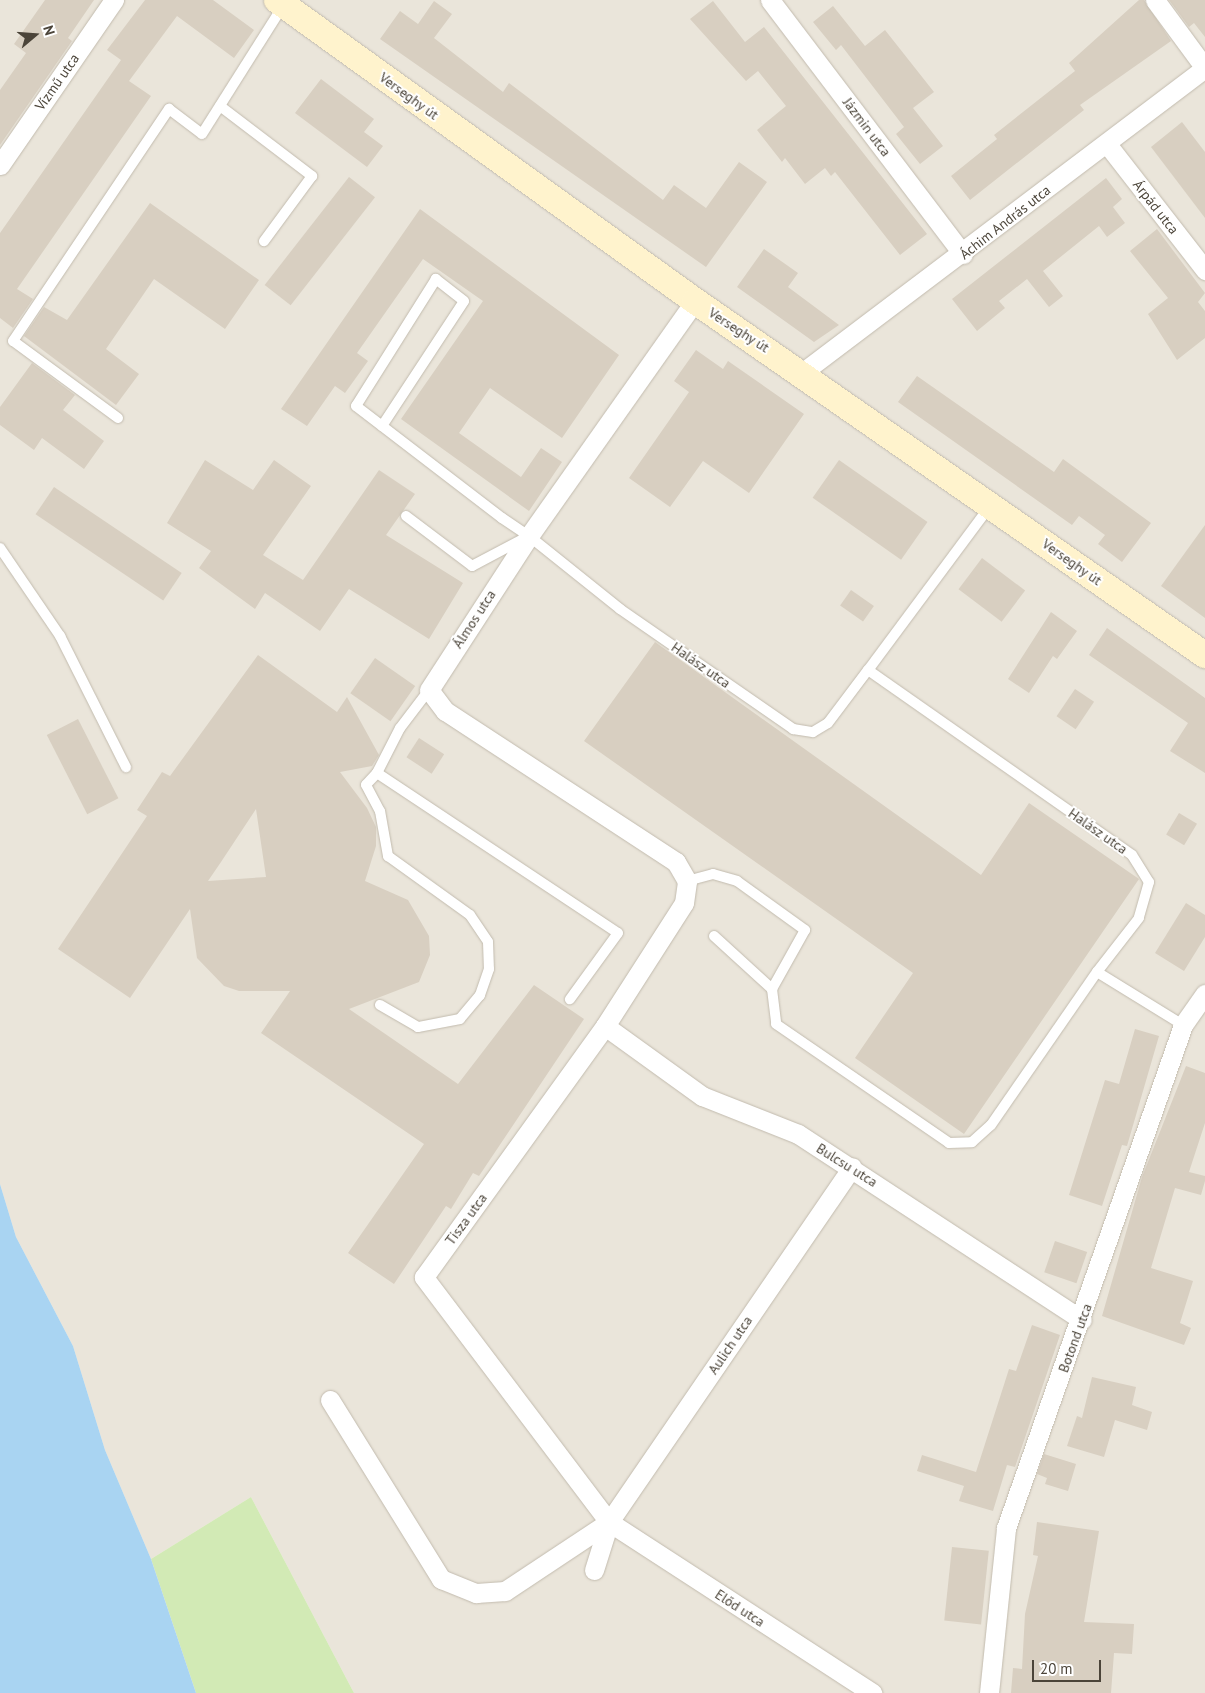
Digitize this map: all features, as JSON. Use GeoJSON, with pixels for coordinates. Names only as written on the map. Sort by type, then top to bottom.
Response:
{"type":"FeatureCollection","features":[{"type":"Feature","properties":{"kind":"main road","name":"Verseghy út"},"geometry":{"type":"LineString","coordinates":[[281,3],[695,301],[803,372],[1205,655]]}},
{"type":"Feature","properties":{"kind":"street","name":"Vízmű utca"},"geometry":{"type":"LineString","coordinates":[[0,165],[114,0]]}},
{"type":"Feature","properties":{"kind":"street","name":"Jázmin utca"},"geometry":{"type":"LineString","coordinates":[[770,0],[964,254]]}},
{"type":"Feature","properties":{"kind":"street"},"geometry":{"type":"LineString","coordinates":[[1155,0],[1205,68]]}},
{"type":"Feature","properties":{"kind":"street","name":"Áchim András utca"},"geometry":{"type":"LineString","coordinates":[[803,372],[964,254],[1205,68]]}},
{"type":"Feature","properties":{"kind":"street","name":"Árpád utca"},"geometry":{"type":"LineString","coordinates":[[1107,144],[1205,270]]}},
{"type":"Feature","properties":{"kind":"street","name":"Álmos utca"},"geometry":{"type":"LineString","coordinates":[[429,690],[528,536],[695,301]]}},
{"type":"Feature","properties":{"kind":"street"},"geometry":{"type":"LineString","coordinates":[[429,690],[445,711],[676,862],[687,881]]}},
{"type":"Feature","properties":{"kind":"street","name":"Tisza utca"},"geometry":{"type":"LineString","coordinates":[[609,1522],[424,1277],[605,1026],[684,903],[687,881]]}},
{"type":"Feature","properties":{"kind":"street","name":"Botond utca"},"geometry":{"type":"LineString","coordinates":[[989,1693],[1006,1528],[1082,1320],[1183,1025],[1205,994]]}},
{"type":"Feature","properties":{"kind":"street","name":"Bulcsu utca"},"geometry":{"type":"LineString","coordinates":[[605,1026],[702,1096],[798,1134],[852,1167],[1082,1320]]}},
{"type":"Feature","properties":{"kind":"street","name":"Aulich utca"},"geometry":{"type":"LineString","coordinates":[[609,1522],[852,1167]]}},
{"type":"Feature","properties":{"kind":"street"},"geometry":{"type":"LineString","coordinates":[[330,1400],[441,1579],[476,1593],[505,1591],[609,1522]]}},
{"type":"Feature","properties":{"kind":"street"},"geometry":{"type":"LineString","coordinates":[[594,1570],[609,1522]]}},
{"type":"Feature","properties":{"kind":"street","name":"Előd utca"},"geometry":{"type":"LineString","coordinates":[[609,1522],[872,1693]]}},
{"type":"Feature","properties":{"kind":"lane"},"geometry":{"type":"LineString","coordinates":[[118,418],[13,342],[169,108],[202,134],[281,3]]}},
{"type":"Feature","properties":{"kind":"lane"},"geometry":{"type":"LineString","coordinates":[[220,106],[312,176],[264,241]]}},
{"type":"Feature","properties":{"kind":"lane","name":"Halász utca"},"geometry":{"type":"LineString","coordinates":[[382,426],[464,301],[436,279],[356,406],[382,426],[528,536],[620,609],[793,728],[813,732],[828,723],[990,505]]}},
{"type":"Feature","properties":{"kind":"lane"},"geometry":{"type":"LineString","coordinates":[[406,516],[472,566],[528,536]]}},
{"type":"Feature","properties":{"kind":"lane"},"geometry":{"type":"LineString","coordinates":[[0,548],[60,636],[126,767]]}},
{"type":"Feature","properties":{"kind":"lane","name":"Halász utca"},"geometry":{"type":"LineString","coordinates":[[772,989],[776,1024],[949,1143],[972,1142],[991,1125],[1097,972],[1139,918],[1149,882],[1132,855],[868,670]]}},
{"type":"Feature","properties":{"kind":"lane"},"geometry":{"type":"LineString","coordinates":[[380,1005],[418,1026],[460,1019],[480,995],[489,969],[488,942],[470,915],[388,856],[380,811],[366,786],[377,773],[400,728],[429,690]]}},
{"type":"Feature","properties":{"kind":"lane"},"geometry":{"type":"LineString","coordinates":[[377,773],[618,933],[570,999]]}},
{"type":"Feature","properties":{"kind":"lane"},"geometry":{"type":"LineString","coordinates":[[687,881],[713,874],[736,881],[806,930],[772,989],[714,936]]}},
{"type":"Feature","properties":{"kind":"lane"},"geometry":{"type":"LineString","coordinates":[[1097,972],[1183,1025]]}},
{"type":"Feature","properties":{"kind":"shaded area"},"geometry":{"type":"Polygon","coordinates":[[[0,0],[1205,0],[1205,1693],[354,1693],[251,1497],[151,1559],[105,1450],[73,1346],[16,1237],[0,1184],[0,0]]]}},
{"type":"Feature","properties":{"kind":"green space"},"geometry":{"type":"Polygon","coordinates":[[[251,1497],[354,1693],[196,1693],[151,1559],[251,1497]]]}},
{"type":"Feature","properties":{"kind":"water"},"geometry":{"type":"Polygon","coordinates":[[[0,1184],[16,1237],[73,1346],[105,1450],[151,1559],[196,1693],[0,1693],[0,1184]]]}},
{"type":"Feature","properties":{"kind":"building"},"geometry":{"type":"Polygon","coordinates":[[[45,0],[94,0],[68,38],[72,41],[0,145],[0,90],[26,53],[14,44],[45,0]]]}},
{"type":"Feature","properties":{"kind":"building"},"geometry":{"type":"Polygon","coordinates":[[[145,0],[213,0],[254,30],[234,58],[177,16],[129,81],[151,96],[17,289],[33,299],[13,328],[0,318],[0,233],[121,60],[107,50],[145,0]]]}},
{"type":"Feature","properties":{"kind":"building"},"geometry":{"type":"Polygon","coordinates":[[[1139,0],[1144,0],[1171,41],[1080,105],[1084,110],[970,200],[951,176],[997,139],[994,135],[1075,71],[1069,63],[1139,0]]]}},
{"type":"Feature","properties":{"kind":"building"},"geometry":{"type":"Polygon","coordinates":[[[1169,0],[1205,0],[1205,37],[1194,23],[1189,27],[1169,0]]]}},
{"type":"Feature","properties":{"kind":"building"},"geometry":{"type":"Polygon","coordinates":[[[434,1],[452,14],[434,38],[503,92],[509,83],[663,200],[674,185],[706,208],[739,162],[767,182],[706,267],[380,39],[400,11],[418,24],[434,1]]]}},
{"type":"Feature","properties":{"kind":"building"},"geometry":{"type":"Polygon","coordinates":[[[713,1],[745,42],[764,27],[927,234],[900,255],[835,172],[831,176],[825,168],[805,184],[785,158],[782,162],[757,130],[786,106],[758,71],[746,81],[690,19],[713,1]]]}},
{"type":"Feature","properties":{"kind":"building"},"geometry":{"type":"Polygon","coordinates":[[[833,6],[865,46],[885,30],[934,92],[913,108],[943,146],[920,164],[896,134],[904,127],[841,45],[836,50],[813,22],[833,6]]]}},
{"type":"Feature","properties":{"kind":"building"},"geometry":{"type":"Polygon","coordinates":[[[321,79],[374,119],[364,132],[383,146],[367,167],[295,113],[321,79]]]}},
{"type":"Feature","properties":{"kind":"building"},"geometry":{"type":"Polygon","coordinates":[[[1182,122],[1205,152],[1205,218],[1151,147],[1182,122]]]}},
{"type":"Feature","properties":{"kind":"building"},"geometry":{"type":"Polygon","coordinates":[[[349,177],[375,197],[291,305],[265,285],[349,177]]]}},
{"type":"Feature","properties":{"kind":"building"},"geometry":{"type":"Polygon","coordinates":[[[1106,178],[1122,199],[1113,207],[1125,223],[1107,237],[1099,226],[1043,271],[1063,296],[1049,307],[1027,279],[999,301],[1005,308],[977,331],[952,299],[1106,178]]]}},
{"type":"Feature","properties":{"kind":"building"},"geometry":{"type":"Polygon","coordinates":[[[150,203],[259,280],[225,329],[154,279],[106,349],[139,374],[116,405],[24,336],[44,307],[67,320],[150,203]]]}},
{"type":"Feature","properties":{"kind":"building"},"geometry":{"type":"Polygon","coordinates":[[[420,209],[619,355],[562,438],[490,388],[459,433],[521,477],[541,448],[562,462],[529,511],[401,419],[483,301],[423,259],[357,353],[368,361],[345,393],[335,386],[307,426],[281,409],[420,209]]]}},
{"type":"Feature","properties":{"kind":"building"},"geometry":{"type":"Polygon","coordinates":[[[1157,229],[1205,293],[1198,302],[1205,311],[1205,338],[1177,360],[1148,314],[1168,298],[1130,251],[1157,229]]]}},
{"type":"Feature","properties":{"kind":"building"},"geometry":{"type":"Polygon","coordinates":[[[764,249],[798,273],[788,287],[839,325],[814,342],[737,287],[764,249]]]}},
{"type":"Feature","properties":{"kind":"building"},"geometry":{"type":"Polygon","coordinates":[[[696,350],[723,369],[728,361],[804,414],[749,493],[703,461],[670,507],[629,478],[689,392],[674,381],[696,350]]]}},
{"type":"Feature","properties":{"kind":"building"},"geometry":{"type":"Polygon","coordinates":[[[32,363],[75,395],[63,410],[104,441],[84,469],[42,438],[34,450],[0,425],[0,407],[32,363]]]}},
{"type":"Feature","properties":{"kind":"building"},"geometry":{"type":"Polygon","coordinates":[[[917,376],[1054,472],[1063,459],[1151,523],[1122,562],[1098,544],[1105,535],[1079,516],[1072,525],[898,402],[917,376]]]}},
{"type":"Feature","properties":{"kind":"building"},"geometry":{"type":"Polygon","coordinates":[[[205,460],[253,490],[274,460],[311,486],[263,555],[303,580],[379,470],[415,494],[386,535],[463,583],[429,639],[349,589],[320,631],[265,593],[255,609],[199,568],[211,551],[167,523],[205,460]]]}},
{"type":"Feature","properties":{"kind":"building"},"geometry":{"type":"Polygon","coordinates":[[[839,460],[927,522],[901,560],[813,498],[839,460]]]}},
{"type":"Feature","properties":{"kind":"building"},"geometry":{"type":"Polygon","coordinates":[[[54,487],[182,573],[163,600],[36,514],[54,487]]]}},
{"type":"Feature","properties":{"kind":"building"},"geometry":{"type":"Polygon","coordinates":[[[1205,525],[1205,618],[1161,586],[1205,525]]]}},
{"type":"Feature","properties":{"kind":"building"},"geometry":{"type":"Polygon","coordinates":[[[982,558],[1025,590],[1002,622],[959,589],[982,558]]]}},
{"type":"Feature","properties":{"kind":"building"},"geometry":{"type":"Polygon","coordinates":[[[851,590],[874,606],[863,622],[840,606],[851,590]]]}},
{"type":"Feature","properties":{"kind":"building"},"geometry":{"type":"Polygon","coordinates":[[[1051,612],[1077,631],[1057,659],[1053,656],[1029,693],[1008,679],[1051,612]]]}},
{"type":"Feature","properties":{"kind":"building"},"geometry":{"type":"Polygon","coordinates":[[[1107,628],[1205,698],[1205,773],[1170,751],[1188,723],[1089,655],[1107,628]]]}},
{"type":"Feature","properties":{"kind":"building"},"geometry":{"type":"Polygon","coordinates":[[[655,642],[981,875],[1029,803],[1139,879],[964,1134],[855,1058],[913,973],[584,741],[655,642]]]}},
{"type":"Feature","properties":{"kind":"building"},"geometry":{"type":"Polygon","coordinates":[[[258,655],[337,712],[347,697],[379,755],[372,766],[340,772],[367,808],[376,827],[376,846],[365,881],[408,900],[429,936],[430,955],[419,982],[349,1009],[458,1084],[534,985],[584,1019],[479,1176],[473,1173],[451,1209],[446,1206],[394,1284],[348,1253],[424,1144],[261,1033],[290,991],[239,991],[224,986],[197,958],[190,909],[130,998],[58,949],[147,816],[137,810],[162,772],[170,776],[258,655]],[[256,809],[208,881],[266,877],[256,809]]]}},
{"type":"Feature","properties":{"kind":"building"},"geometry":{"type":"Polygon","coordinates":[[[375,658],[415,686],[390,721],[350,693],[375,658]]]}},
{"type":"Feature","properties":{"kind":"building"},"geometry":{"type":"Polygon","coordinates":[[[1075,689],[1094,702],[1076,729],[1057,716],[1075,689]]]}},
{"type":"Feature","properties":{"kind":"building"},"geometry":{"type":"Polygon","coordinates":[[[78,719],[118,798],[87,814],[47,735],[78,719]]]}},
{"type":"Feature","properties":{"kind":"building"},"geometry":{"type":"Polygon","coordinates":[[[419,738],[444,754],[432,774],[406,757],[419,738]]]}},
{"type":"Feature","properties":{"kind":"building"},"geometry":{"type":"Polygon","coordinates":[[[1179,813],[1197,824],[1184,845],[1166,834],[1179,813]]]}},
{"type":"Feature","properties":{"kind":"building"},"geometry":{"type":"Polygon","coordinates":[[[1186,903],[1205,915],[1205,937],[1184,971],[1155,953],[1186,903]]]}},
{"type":"Feature","properties":{"kind":"building"},"geometry":{"type":"Polygon","coordinates":[[[1135,1029],[1159,1036],[1127,1146],[1122,1145],[1102,1206],[1069,1195],[1105,1080],[1119,1084],[1135,1029]]]}},
{"type":"Feature","properties":{"kind":"building"},"geometry":{"type":"Polygon","coordinates":[[[1186,1066],[1205,1073],[1205,1123],[1189,1172],[1205,1176],[1205,1181],[1201,1195],[1175,1188],[1151,1268],[1193,1281],[1180,1323],[1191,1328],[1184,1345],[1102,1316],[1142,1177],[1186,1066]]]}},
{"type":"Feature","properties":{"kind":"building"},"geometry":{"type":"Polygon","coordinates":[[[1055,1241],[1087,1252],[1076,1283],[1044,1272],[1055,1241]]]}},
{"type":"Feature","properties":{"kind":"building"},"geometry":{"type":"Polygon","coordinates":[[[1032,1325],[1060,1335],[1015,1467],[1007,1465],[993,1511],[959,1501],[964,1486],[917,1471],[922,1455],[976,1472],[1009,1369],[1016,1371],[1032,1325]]]}},
{"type":"Feature","properties":{"kind":"building"},"geometry":{"type":"Polygon","coordinates":[[[1092,1377],[1136,1387],[1132,1405],[1152,1412],[1147,1430],[1115,1420],[1104,1457],[1067,1446],[1077,1416],[1082,1418],[1092,1377]]]}},
{"type":"Feature","properties":{"kind":"building"},"geometry":{"type":"Polygon","coordinates":[[[1044,1454],[1076,1464],[1068,1491],[1045,1484],[1047,1478],[1037,1474],[1044,1454]]]}},
{"type":"Feature","properties":{"kind":"building"},"geometry":{"type":"Polygon","coordinates":[[[1037,1522],[1099,1531],[1084,1622],[1134,1624],[1132,1654],[1114,1653],[1111,1693],[1011,1693],[1013,1668],[1022,1669],[1025,1614],[1038,1556],[1033,1555],[1037,1522]]]}},
{"type":"Feature","properties":{"kind":"building"},"geometry":{"type":"Polygon","coordinates":[[[952,1547],[989,1551],[981,1624],[944,1621],[952,1547]]]}}]}
